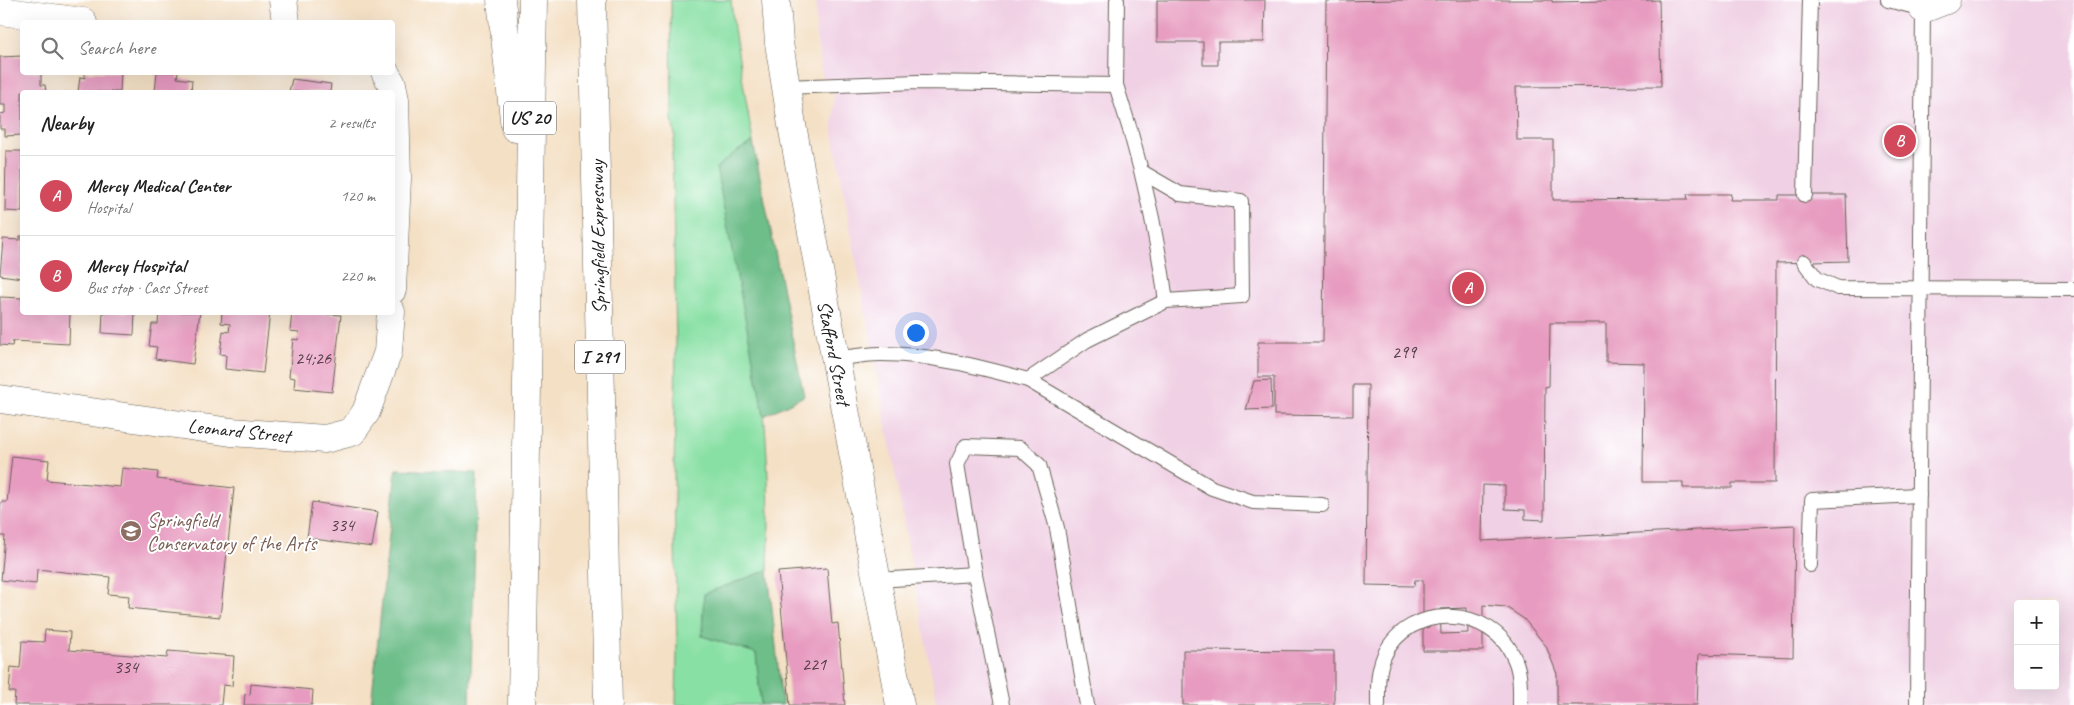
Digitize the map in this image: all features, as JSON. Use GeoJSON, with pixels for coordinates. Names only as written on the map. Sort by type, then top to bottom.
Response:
{"type":"FeatureCollection","features":[{"type":"Feature","properties":{"kind":"main road"},"geometry":{"type":"LineString","coordinates":[[283,0],[286,20]]}},
{"type":"Feature","properties":{"kind":"main road"},"geometry":{"type":"LineString","coordinates":[[501,0],[527,236],[522,705]]}},
{"type":"Feature","properties":{"kind":"main road","name":"US 20"},"geometry":{"type":"LineString","coordinates":[[527,236],[533,0]]}},
{"type":"Feature","properties":{"kind":"main road","name":"Stafford Street"},"geometry":{"type":"LineString","coordinates":[[776,0],[785,87],[834,359],[900,705]]}},
{"type":"Feature","properties":{"kind":"main road","name":"Springfield Expressway"},"geometry":{"type":"LineString","coordinates":[[593,3],[608,705]]}},
{"type":"Feature","properties":{"kind":"main road"},"geometry":{"type":"LineString","coordinates":[[0,11],[69,20]]}},
{"type":"Feature","properties":{"kind":"main road"},"geometry":{"type":"LineString","coordinates":[[387,75],[393,90]]}},
{"type":"Feature","properties":{"kind":"main road"},"geometry":{"type":"LineString","coordinates":[[395,100],[397,178],[395,223]]}},
{"type":"Feature","properties":{"kind":"main road","name":"Leonard Street"},"geometry":{"type":"LineString","coordinates":[[0,399],[231,432],[326,439],[352,432],[366,412],[388,352],[391,315]]}},
{"type":"Feature","properties":{"kind":"lane"},"geometry":{"type":"LineString","coordinates":[[1117,0],[1116,84],[1142,172],[1158,237],[1166,301]]}},
{"type":"Feature","properties":{"kind":"lane"},"geometry":{"type":"LineString","coordinates":[[1805,195],[1810,0]]}},
{"type":"Feature","properties":{"kind":"lane"},"geometry":{"type":"LineString","coordinates":[[1888,0],[1934,4],[1920,287],[1917,705]]}},
{"type":"Feature","properties":{"kind":"lane"},"geometry":{"type":"LineString","coordinates":[[785,87],[918,82],[1116,84]]}},
{"type":"Feature","properties":{"kind":"lane"},"geometry":{"type":"LineString","coordinates":[[1028,380],[1087,340],[1166,301],[1242,296],[1241,201],[1180,194],[1142,172]]}},
{"type":"Feature","properties":{"kind":"lane"},"geometry":{"type":"LineString","coordinates":[[1804,262],[1817,278],[1838,288],[2074,289]]}},
{"type":"Feature","properties":{"kind":"lane"},"geometry":{"type":"LineString","coordinates":[[834,359],[878,354],[914,355],[964,363],[1028,380],[1212,488],[1253,502],[1322,506]]}},
{"type":"Feature","properties":{"kind":"lane"},"geometry":{"type":"LineString","coordinates":[[1002,705],[975,574],[957,464],[966,446],[1020,448],[1039,465],[1057,528],[1087,705]]}},
{"type":"Feature","properties":{"kind":"lane"},"geometry":{"type":"LineString","coordinates":[[1810,565],[1812,500],[1919,495]]}},
{"type":"Feature","properties":{"kind":"lane"},"geometry":{"type":"LineString","coordinates":[[877,580],[975,574]]}},
{"type":"Feature","properties":{"kind":"lane"},"geometry":{"type":"LineString","coordinates":[[1378,705],[1377,678],[1384,655],[1398,636],[1417,623],[1439,616],[1462,616],[1484,625],[1502,640],[1515,659],[1520,682],[1520,705]]}},
{"type":"Feature","properties":{"kind":"shaded area"},"geometry":{"type":"Polygon","coordinates":[[[816,0],[2074,0],[2074,705],[937,705],[833,132],[834,85],[824,87],[816,35],[816,0]]]}},
{"type":"Feature","properties":{"kind":"green space"},"geometry":{"type":"Polygon","coordinates":[[[671,0],[731,0],[753,142],[734,153],[764,413],[769,518],[768,570],[704,594],[702,636],[756,653],[761,705],[676,705],[674,481],[676,342],[672,154],[675,136],[672,119],[671,0]]]}},
{"type":"Feature","properties":{"kind":"green space"},"geometry":{"type":"Polygon","coordinates":[[[753,142],[804,396],[764,416],[716,168],[734,153],[753,142]]]}},
{"type":"Feature","properties":{"kind":"green space"},"geometry":{"type":"Polygon","coordinates":[[[396,469],[477,473],[470,705],[371,705],[396,469]]]}},
{"type":"Feature","properties":{"kind":"green space"},"geometry":{"type":"Polygon","coordinates":[[[768,570],[783,705],[761,705],[756,653],[702,636],[704,594],[768,570]]]}},
{"type":"Feature","properties":{"kind":"building"},"geometry":{"type":"Polygon","coordinates":[[[1157,0],[1265,0],[1264,42],[1218,42],[1218,65],[1203,65],[1203,42],[1157,42],[1157,0]]]}},
{"type":"Feature","properties":{"kind":"building"},"geometry":{"type":"Polygon","coordinates":[[[1552,0],[1552,2],[1659,0],[1661,86],[1516,87],[1517,140],[1553,140],[1553,200],[1688,199],[1687,194],[1731,194],[1730,200],[1779,200],[1779,195],[1846,195],[1848,261],[1776,263],[1775,483],[1732,483],[1732,488],[1683,488],[1683,482],[1643,482],[1644,363],[1606,362],[1606,323],[1550,323],[1549,386],[1545,387],[1544,520],[1525,519],[1525,510],[1505,509],[1505,486],[1483,485],[1482,541],[1795,525],[1793,657],[1699,654],[1697,705],[1557,705],[1557,674],[1546,646],[1524,619],[1506,607],[1483,605],[1483,651],[1423,651],[1423,580],[1415,580],[1414,586],[1366,585],[1368,385],[1353,385],[1353,416],[1274,415],[1274,377],[1258,377],[1258,342],[1323,342],[1326,1],[1552,0]],[[1467,608],[1440,609],[1441,634],[1468,633],[1467,608]]]}},
{"type":"Feature","properties":{"kind":"building"},"geometry":{"type":"Polygon","coordinates":[[[20,56],[20,75],[41,75],[41,85],[45,85],[46,90],[20,90],[20,135],[5,136],[5,129],[0,129],[0,114],[5,113],[5,105],[0,105],[0,57],[20,56]]]}},
{"type":"Feature","properties":{"kind":"building"},"geometry":{"type":"Polygon","coordinates":[[[85,75],[121,75],[120,90],[78,90],[80,77],[85,78],[85,75]]]}},
{"type":"Feature","properties":{"kind":"building"},"geometry":{"type":"Polygon","coordinates":[[[157,75],[178,75],[177,78],[192,80],[191,90],[155,90],[157,75]]]}},
{"type":"Feature","properties":{"kind":"building"},"geometry":{"type":"Polygon","coordinates":[[[292,79],[331,84],[330,90],[289,90],[292,79]]]}},
{"type":"Feature","properties":{"kind":"building"},"geometry":{"type":"Polygon","coordinates":[[[6,151],[20,151],[20,212],[5,211],[6,151]]]}},
{"type":"Feature","properties":{"kind":"building"},"geometry":{"type":"Polygon","coordinates":[[[3,239],[20,240],[20,278],[0,275],[3,239]]]}},
{"type":"Feature","properties":{"kind":"building"},"geometry":{"type":"Polygon","coordinates":[[[0,297],[20,298],[20,315],[70,315],[69,344],[13,341],[12,346],[0,345],[0,297]]]}},
{"type":"Feature","properties":{"kind":"building"},"geometry":{"type":"Polygon","coordinates":[[[103,315],[135,315],[134,335],[102,333],[103,315]]]}},
{"type":"Feature","properties":{"kind":"building"},"geometry":{"type":"Polygon","coordinates":[[[159,315],[200,315],[193,364],[155,359],[157,347],[149,346],[152,324],[158,324],[159,315]]]}},
{"type":"Feature","properties":{"kind":"building"},"geometry":{"type":"Polygon","coordinates":[[[222,315],[270,315],[263,373],[225,369],[226,355],[220,354],[223,331],[229,332],[230,324],[221,323],[222,315]]]}},
{"type":"Feature","properties":{"kind":"building"},"geometry":{"type":"Polygon","coordinates":[[[292,315],[341,315],[332,392],[294,388],[295,378],[289,377],[293,339],[298,340],[299,332],[290,331],[292,315]]]}},
{"type":"Feature","properties":{"kind":"building"},"geometry":{"type":"Polygon","coordinates":[[[1271,380],[1272,409],[1246,410],[1254,381],[1271,380]]]}},
{"type":"Feature","properties":{"kind":"building"},"geometry":{"type":"Polygon","coordinates":[[[12,456],[49,460],[47,480],[120,487],[122,468],[158,472],[157,479],[234,488],[220,617],[128,608],[129,596],[108,594],[110,577],[37,569],[36,584],[1,580],[5,536],[0,536],[0,510],[1,502],[7,502],[12,456]]]}},
{"type":"Feature","properties":{"kind":"building"},"geometry":{"type":"Polygon","coordinates":[[[312,502],[378,512],[372,547],[307,538],[312,502]]]}},
{"type":"Feature","properties":{"kind":"building"},"geometry":{"type":"Polygon","coordinates":[[[827,568],[832,624],[838,623],[845,705],[790,705],[778,572],[827,568]]]}},
{"type":"Feature","properties":{"kind":"building"},"geometry":{"type":"Polygon","coordinates":[[[45,630],[70,632],[69,650],[167,658],[168,651],[234,656],[232,686],[223,685],[221,705],[14,705],[15,692],[9,692],[11,667],[20,668],[22,641],[44,642],[45,630]]]}},
{"type":"Feature","properties":{"kind":"building"},"geometry":{"type":"Polygon","coordinates":[[[1183,650],[1334,651],[1334,705],[1183,705],[1183,650]]]}},
{"type":"Feature","properties":{"kind":"building"},"geometry":{"type":"Polygon","coordinates":[[[251,684],[313,690],[312,705],[244,705],[245,694],[250,695],[251,684]]]}},
{"type":"Feature","properties":{"kind":"place","name":"Mercy Hospital"},"geometry":{"type":"Point","coordinates":[1900,141]}},
{"type":"Feature","properties":{"kind":"place","name":"Mercy Medical Center"},"geometry":{"type":"Point","coordinates":[1468,288]}},
{"type":"Feature","properties":{"kind":"place","name":"Springfield Conservatory of the Arts"},"geometry":{"type":"Point","coordinates":[131,531]}}]}
